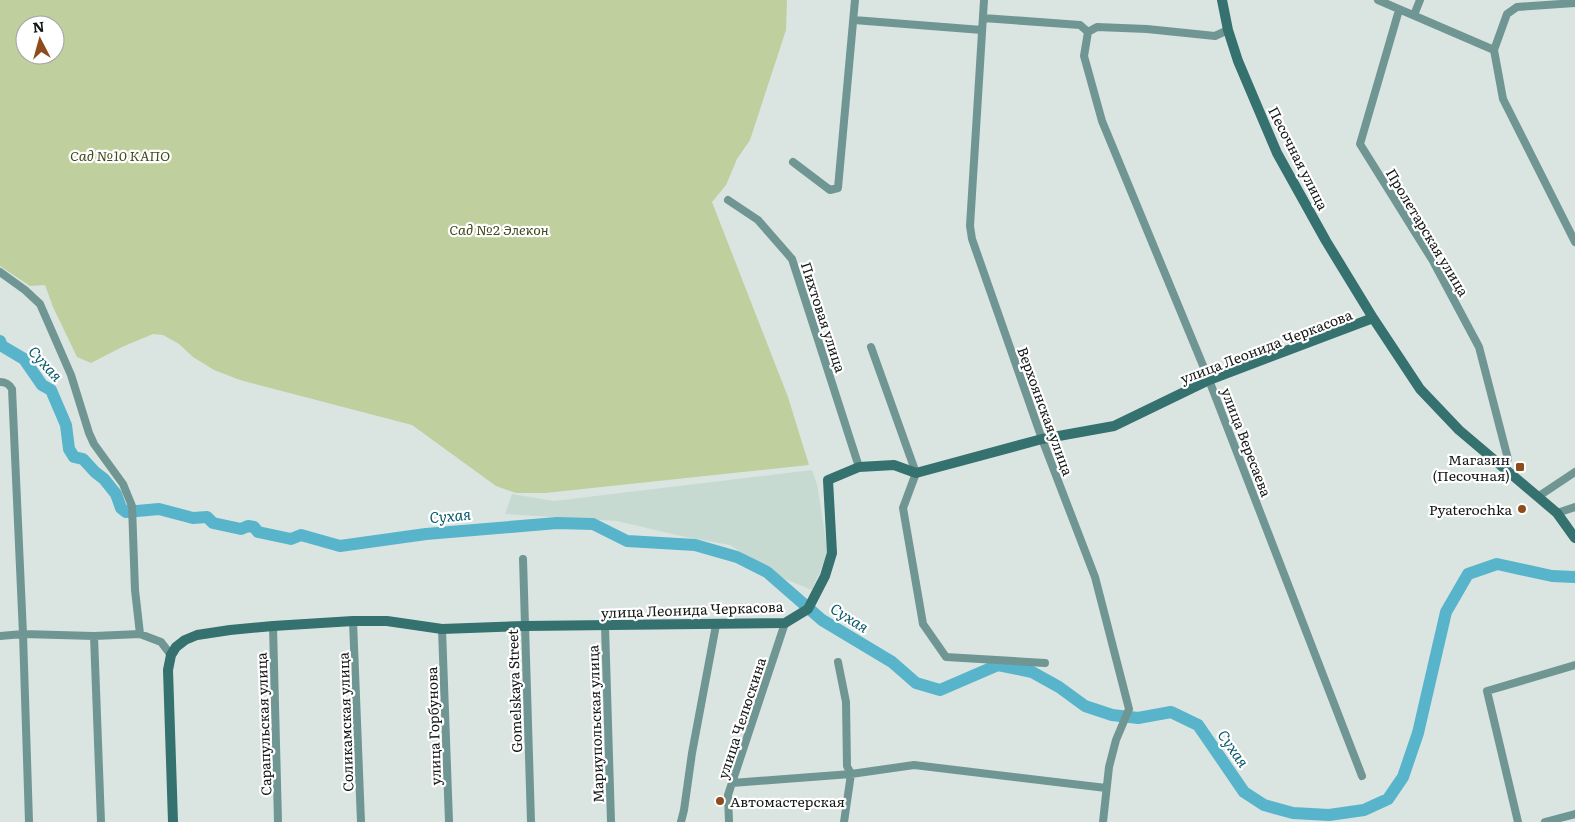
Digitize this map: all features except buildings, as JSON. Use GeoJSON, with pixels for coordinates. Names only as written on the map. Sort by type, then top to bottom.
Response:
{"type":"FeatureCollection","features":[{"type":"Feature","properties":{"kind":"street"},"geometry":{"type":"LineString","coordinates":[[793,162],[830,190],[838,188],[856,0]]}},
{"type":"Feature","properties":{"kind":"street","name":"Верхоянская улица"},"geometry":{"type":"LineString","coordinates":[[984,0],[970,226],[972,239],[1042,439],[1095,576],[1129,709],[1109,767],[1103,822]]}},
{"type":"Feature","properties":{"kind":"street","name":"Песочная улица"},"geometry":{"type":"LineString","coordinates":[[1222,0],[1228,30],[1238,61],[1278,155],[1326,241],[1373,318],[1420,389],[1459,430],[1557,513],[1575,538]]}},
{"type":"Feature","properties":{"kind":"street"},"geometry":{"type":"LineString","coordinates":[[1378,0],[1494,50]]}},
{"type":"Feature","properties":{"kind":"street"},"geometry":{"type":"LineString","coordinates":[[1414,15],[1420,0]]}},
{"type":"Feature","properties":{"kind":"street"},"geometry":{"type":"LineString","coordinates":[[1575,3],[1518,7],[1507,14],[1494,50],[1503,99],[1575,242]]}},
{"type":"Feature","properties":{"kind":"street","name":"Пролетарская улица"},"geometry":{"type":"LineString","coordinates":[[1399,10],[1360,144],[1433,261],[1479,347],[1508,459],[1503,467]]}},
{"type":"Feature","properties":{"kind":"street"},"geometry":{"type":"LineString","coordinates":[[983,18],[1080,25],[1088,32],[1097,28],[1147,29],[1215,36],[1228,30]]}},
{"type":"Feature","properties":{"kind":"street"},"geometry":{"type":"LineString","coordinates":[[854,20],[982,30]]}},
{"type":"Feature","properties":{"kind":"street","name":"улица Вересаева"},"geometry":{"type":"LineString","coordinates":[[1088,32],[1084,56],[1102,122],[1209,380],[1362,776]]}},
{"type":"Feature","properties":{"kind":"street","name":"Пихтовая улица"},"geometry":{"type":"LineString","coordinates":[[728,200],[758,220],[792,259],[859,467]]}},
{"type":"Feature","properties":{"kind":"street"},"geometry":{"type":"LineString","coordinates":[[0,272],[25,290],[40,304],[71,375],[94,444],[123,484],[132,506],[135,592],[140,634]]}},
{"type":"Feature","properties":{"kind":"street","name":"улица Леонида Черкасова"},"geometry":{"type":"LineString","coordinates":[[171,655],[176,647],[185,640],[197,635],[273,626],[353,621],[387,621],[442,629],[524,626],[785,623],[808,609],[825,576],[832,553],[828,480],[859,467],[894,464],[916,474],[1042,439],[1114,426],[1209,380],[1373,318]]}},
{"type":"Feature","properties":{"kind":"street"},"geometry":{"type":"LineString","coordinates":[[871,347],[916,474],[903,508],[923,624],[946,657],[1044,663]]}},
{"type":"Feature","properties":{"kind":"street"},"geometry":{"type":"LineString","coordinates":[[0,382],[10,385],[12,390],[29,822]]}},
{"type":"Feature","properties":{"kind":"street"},"geometry":{"type":"LineString","coordinates":[[1539,496],[1575,472]]}},
{"type":"Feature","properties":{"kind":"street"},"geometry":{"type":"LineString","coordinates":[[1557,513],[1575,507]]}},
{"type":"Feature","properties":{"kind":"street","name":"Gomelskaya Street"},"geometry":{"type":"LineString","coordinates":[[524,559],[524,626],[531,822]]}},
{"type":"Feature","properties":{"kind":"street","name":"Соликамская улица"},"geometry":{"type":"LineString","coordinates":[[353,621],[361,822]]}},
{"type":"Feature","properties":{"kind":"street","name":"улица Челюскина"},"geometry":{"type":"LineString","coordinates":[[729,822],[728,795],[785,623]]}},
{"type":"Feature","properties":{"kind":"street"},"geometry":{"type":"LineString","coordinates":[[681,822],[716,625]]}},
{"type":"Feature","properties":{"kind":"street","name":"Сарапульская улица"},"geometry":{"type":"LineString","coordinates":[[273,626],[278,822]]}},
{"type":"Feature","properties":{"kind":"street","name":"Мариупольская улица"},"geometry":{"type":"LineString","coordinates":[[605,626],[611,822]]}},
{"type":"Feature","properties":{"kind":"street","name":"улица Горбунова"},"geometry":{"type":"LineString","coordinates":[[442,629],[449,822]]}},
{"type":"Feature","properties":{"kind":"street"},"geometry":{"type":"LineString","coordinates":[[0,636],[23,634],[94,636],[140,634],[161,642],[171,655],[168,670],[173,822]]}},
{"type":"Feature","properties":{"kind":"street"},"geometry":{"type":"LineString","coordinates":[[94,636],[101,822]]}},
{"type":"Feature","properties":{"kind":"street"},"geometry":{"type":"LineString","coordinates":[[838,662],[846,702],[847,766],[851,774],[844,822]]}},
{"type":"Feature","properties":{"kind":"street"},"geometry":{"type":"LineString","coordinates":[[1518,822],[1487,691],[1575,666]]}},
{"type":"Feature","properties":{"kind":"street"},"geometry":{"type":"LineString","coordinates":[[732,783],[851,774],[914,764],[1106,788]]}},
{"type":"Feature","properties":{"kind":"street"},"geometry":{"type":"LineString","coordinates":[[1545,822],[1575,814]]}},
{"type":"Feature","properties":{"kind":"shaded area"},"geometry":{"type":"Polygon","coordinates":[[[812,470],[817,484],[828,553],[812,590],[780,577],[730,545],[685,537],[617,521],[505,514],[512,494],[554,501],[812,470]]]}},
{"type":"Feature","properties":{"kind":"green space","name":"Сад №2 Элекон"},"geometry":{"type":"Polygon","coordinates":[[[0,0],[787,0],[786,30],[750,140],[737,159],[726,185],[712,202],[788,397],[809,465],[545,493],[516,493],[496,486],[412,425],[240,380],[214,370],[193,357],[179,344],[163,335],[153,334],[91,363],[77,357],[53,307],[45,285],[30,286],[0,266],[0,0]]]}},
{"type":"Feature","properties":{"kind":"waterway","name":"Сухая"},"geometry":{"type":"LineString","coordinates":[[0,341],[2,346],[24,359],[42,385],[51,390],[66,425],[69,449],[74,457],[83,459],[104,479],[116,494],[121,508],[126,512],[159,509],[193,518],[207,517],[213,523],[241,529],[248,526],[254,527],[258,532],[291,539],[301,535],[340,546],[426,534],[557,523],[593,524],[627,541],[695,545],[737,557],[767,572],[822,620],[892,662],[916,683],[940,690],[998,665],[1032,672],[1059,687],[1085,706],[1112,715],[1138,718],[1171,712],[1198,725],[1244,792],[1264,805],[1293,813],[1329,815],[1364,810],[1388,799],[1403,777],[1418,733],[1446,612],[1468,574],[1497,564],[1552,576],[1575,577]]}},
{"type":"Feature","properties":{"kind":"place","name":"Магазин (Песочная)"},"geometry":{"type":"Point","coordinates":[1520,467]}},
{"type":"Feature","properties":{"kind":"place","name":"Pyaterochka"},"geometry":{"type":"Point","coordinates":[1522,509]}},
{"type":"Feature","properties":{"kind":"place","name":"Автомастерская"},"geometry":{"type":"Point","coordinates":[720,801]}},
{"type":"Feature","properties":{"kind":"park label","name":"Сад №10 КАПО"},"geometry":{"type":"Point","coordinates":[120,155]}}]}
